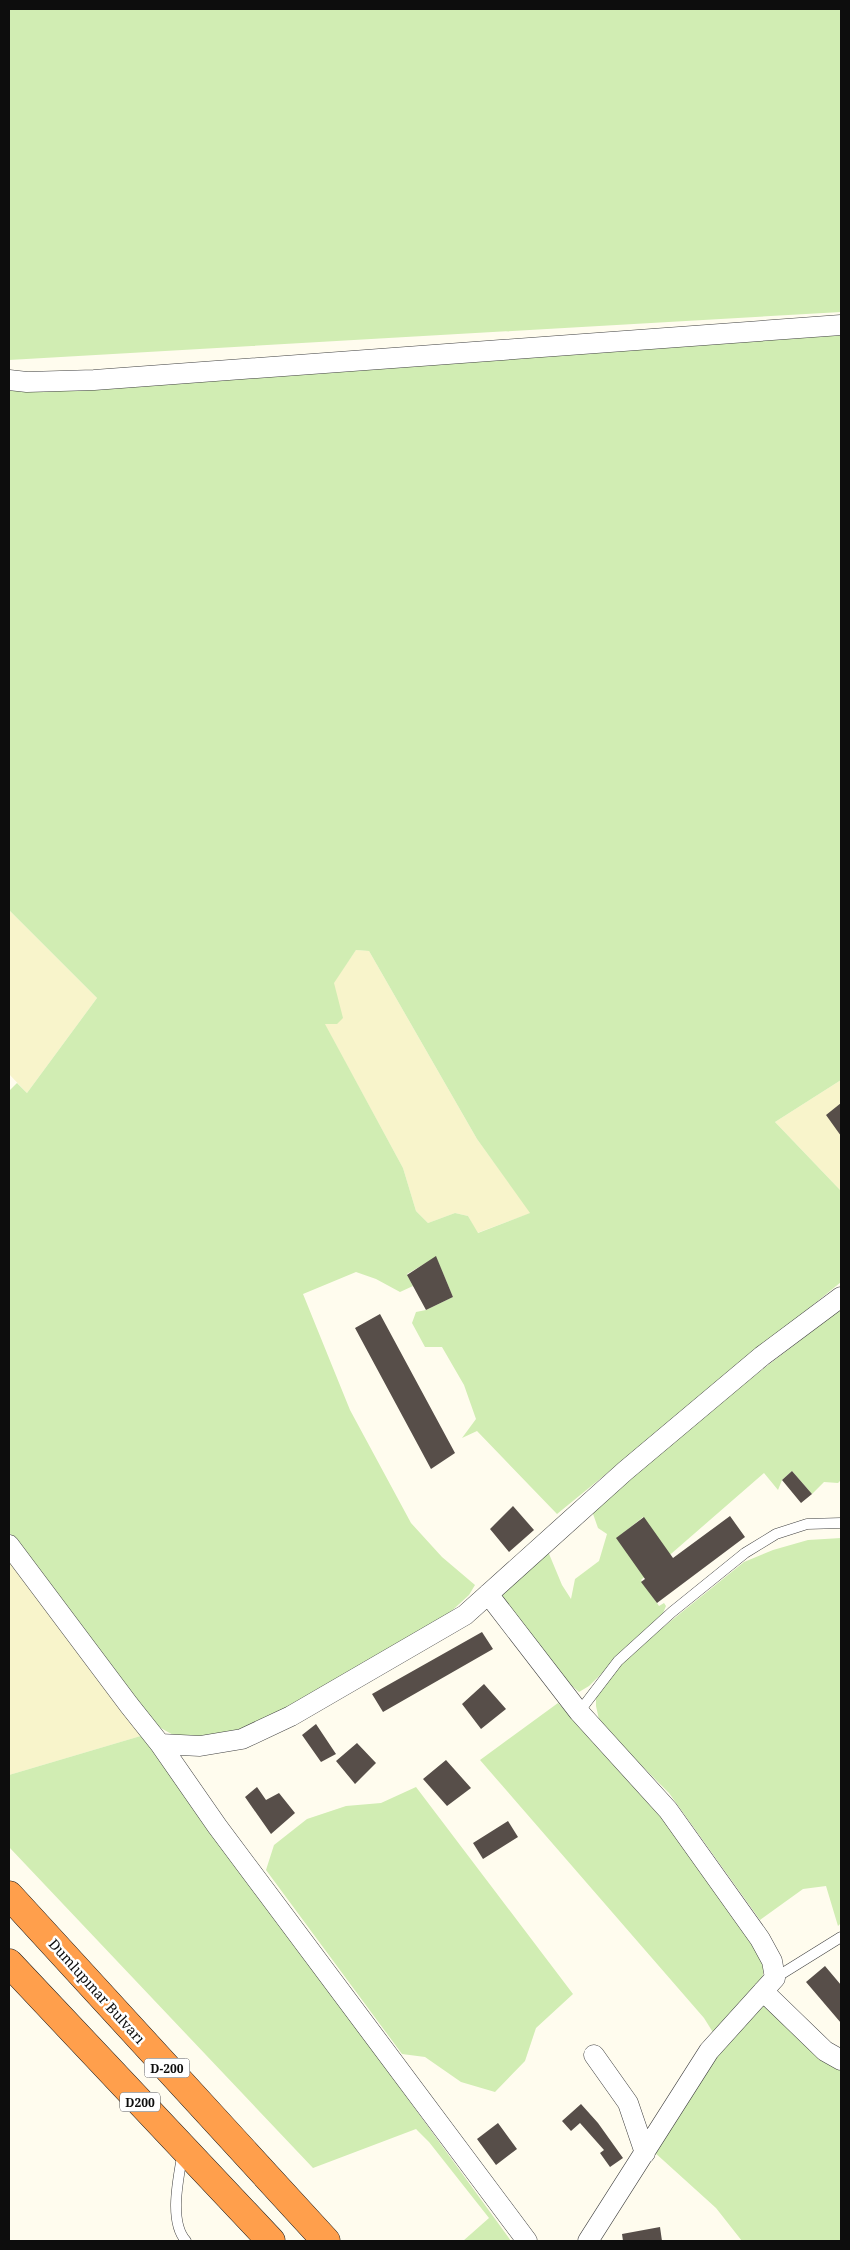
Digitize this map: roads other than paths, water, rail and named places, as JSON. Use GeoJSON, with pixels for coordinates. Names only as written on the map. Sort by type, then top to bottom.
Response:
{"type":"FeatureCollection","features":[{"type":"Feature","properties":{"kind":"highway","name":"Dumlupınar Bulvarı"},"geometry":{"type":"LineString","coordinates":[[9,1895],[326,2241]]}},
{"type":"Feature","properties":{"kind":"highway","name":"D200"},"geometry":{"type":"LineString","coordinates":[[9,1962],[271,2241]]}},
{"type":"Feature","properties":{"kind":"street"},"geometry":{"type":"LineString","coordinates":[[9,380],[27,382],[104,379],[841,325]]}},
{"type":"Feature","properties":{"kind":"street"},"geometry":{"type":"LineString","coordinates":[[160,1744],[200,1746],[242,1739],[290,1716],[465,1615],[625,1471],[762,1356],[841,1296]]}},
{"type":"Feature","properties":{"kind":"street"},"geometry":{"type":"LineString","coordinates":[[9,1545],[128,1705],[160,1744],[218,1826],[527,2241]]}},
{"type":"Feature","properties":{"kind":"street"},"geometry":{"type":"LineString","coordinates":[[488,1594],[579,1712],[668,1810],[760,1939],[772,1961],[769,1984],[709,2051],[588,2241]]}},
{"type":"Feature","properties":{"kind":"street"},"geometry":{"type":"LineString","coordinates":[[769,1984],[825,2051],[841,2060]]}},
{"type":"Feature","properties":{"kind":"street"},"geometry":{"type":"LineString","coordinates":[[594,2056],[628,2103],[645,2153]]}},
{"type":"Feature","properties":{"kind":"lane"},"geometry":{"type":"LineString","coordinates":[[579,1712],[618,1661],[672,1612],[745,1553],[776,1534],[807,1524],[841,1523]]}},
{"type":"Feature","properties":{"kind":"lane"},"geometry":{"type":"LineString","coordinates":[[769,1984],[841,1937]]}},
{"type":"Feature","properties":{"kind":"lane"},"geometry":{"type":"LineString","coordinates":[[183,2148],[176,2206],[180,2235],[186,2241]]}}]}
